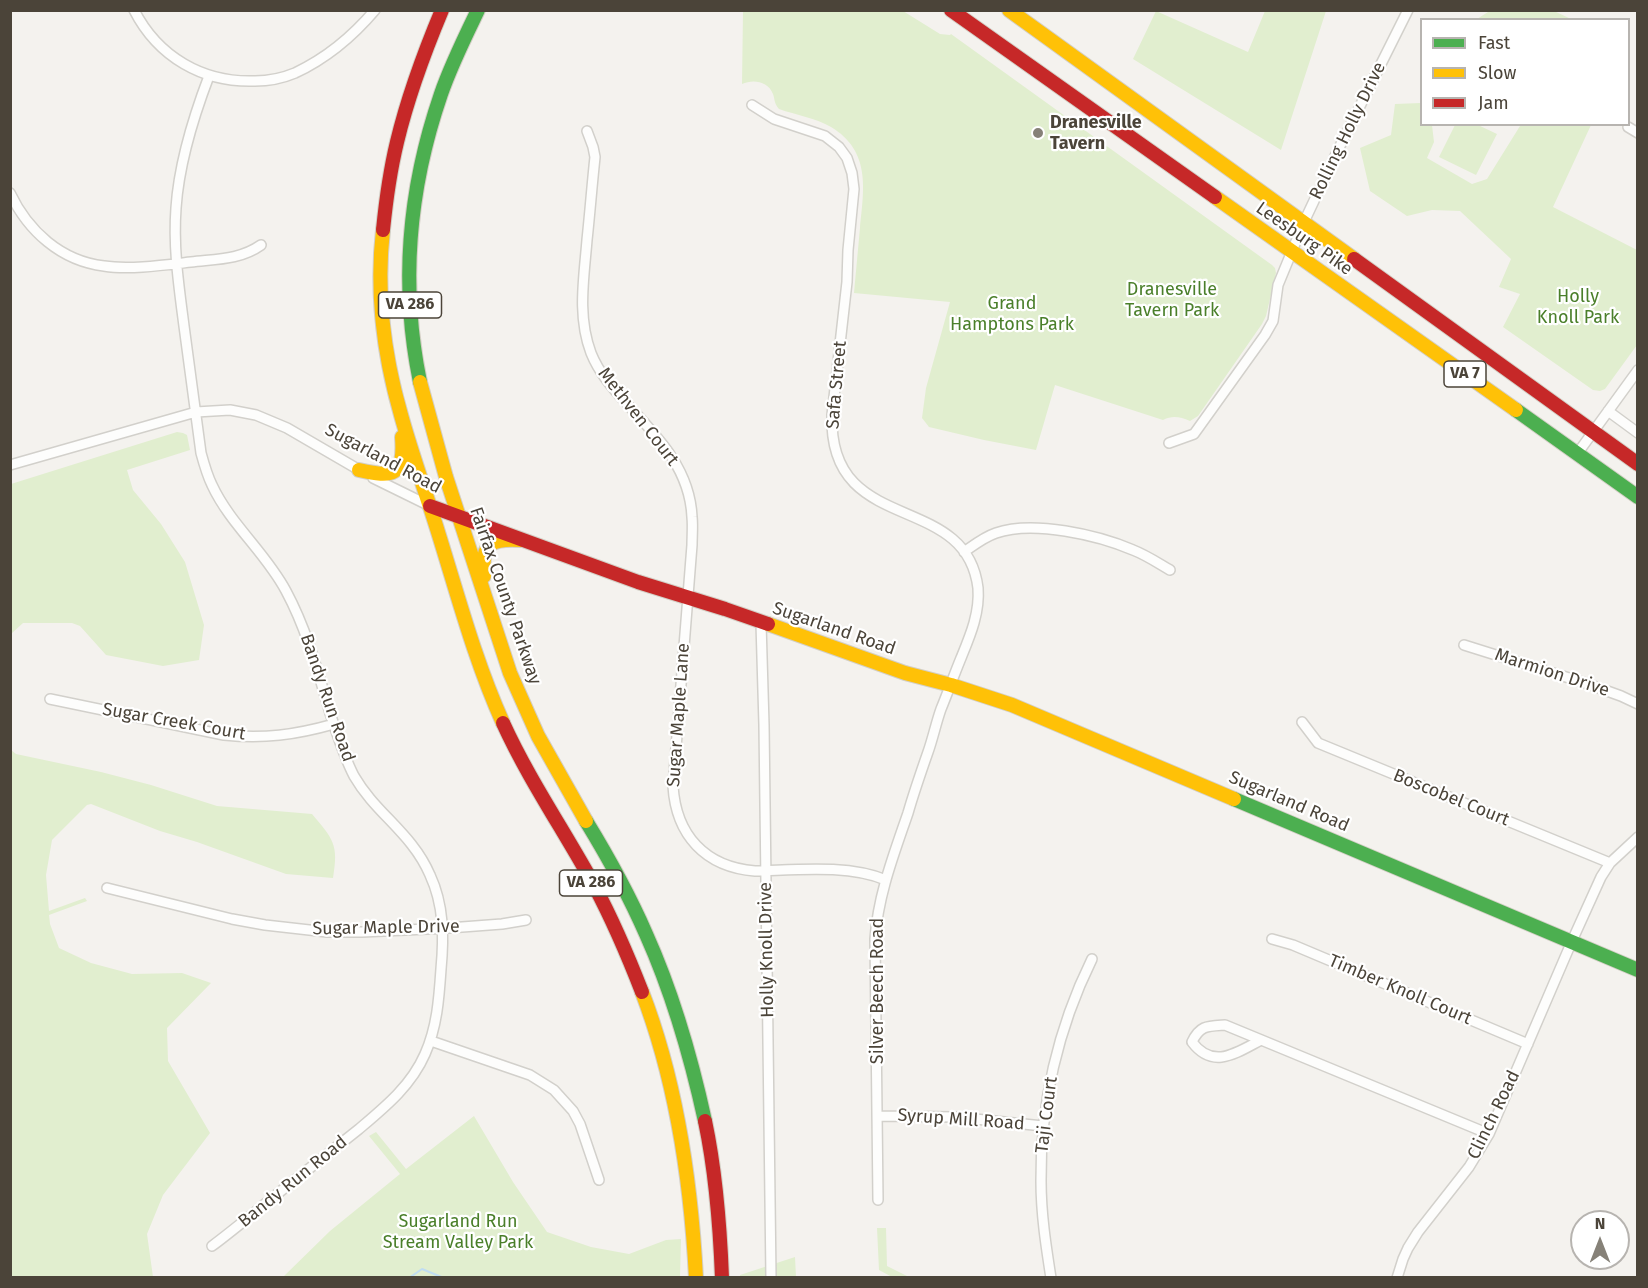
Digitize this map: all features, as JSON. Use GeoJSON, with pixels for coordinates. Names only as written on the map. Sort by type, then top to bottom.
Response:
{"type":"FeatureCollection","features":[{"type":"Feature","properties":{"kind":"main road","name":"VA 286"},"geometry":{"type":"LineString","coordinates":[[442,10],[412,86],[392,158],[384,216],[381,271],[381,298],[387,353],[397,400],[479,662],[498,711],[524,766],[605,908],[633,970],[648,1012],[671,1087],[680,1130],[692,1207],[696,1278]]}},
{"type":"Feature","properties":{"kind":"main road","name":"Fairfax County Parkway"},"geometry":{"type":"LineString","coordinates":[[478,10],[455,55],[427,136],[416,186],[409,256],[409,293],[415,352],[426,404],[504,658],[546,751],[625,889],[675,1006],[706,1127],[720,1223],[722,1278]]}},
{"type":"Feature","properties":{"kind":"main road"},"geometry":{"type":"LineString","coordinates":[[941,10],[989,38]]}},
{"type":"Feature","properties":{"kind":"main road","name":"Leesburg Pike"},"geometry":{"type":"LineString","coordinates":[[951,10],[1638,497]]}},
{"type":"Feature","properties":{"kind":"main road","name":"Leesburg Pike"},"geometry":{"type":"LineString","coordinates":[[1010,10],[1638,464]]}},
{"type":"Feature","properties":{"kind":"main road"},"geometry":{"type":"LineString","coordinates":[[359,470],[381,475],[388,474],[394,472],[402,462],[403,444],[397,400]]}},
{"type":"Feature","properties":{"kind":"main road","name":"Sugarland Road"},"geometry":{"type":"LineString","coordinates":[[430,506],[638,582],[725,609],[905,673],[951,685],[1040,716],[1638,970]]}},
{"type":"Feature","properties":{"kind":"main road"},"geometry":{"type":"LineString","coordinates":[[491,616],[483,565],[484,551],[493,541],[500,538],[521,540]]}},
{"type":"Feature","properties":{"kind":"street"},"geometry":{"type":"LineString","coordinates":[[134,10],[147,32],[169,54],[188,67],[208,76],[243,81],[261,81],[293,74],[346,40],[375,10]]}},
{"type":"Feature","properties":{"kind":"street","name":"Rolling Holly Drive"},"geometry":{"type":"LineString","coordinates":[[1169,443],[1194,434],[1266,335],[1273,321],[1278,285],[1304,222],[1408,10]]}},
{"type":"Feature","properties":{"kind":"street","name":"Bandy Run Road"},"geometry":{"type":"LineString","coordinates":[[208,76],[185,149],[179,179],[175,234],[176,264],[201,453],[212,485],[221,501],[272,568],[296,609],[347,761],[364,791],[401,830],[423,860],[440,907],[443,949],[438,1010],[430,1041],[415,1072],[404,1088],[325,1157],[212,1246]]}},
{"type":"Feature","properties":{"kind":"street","name":"Safa Street"},"geometry":{"type":"LineString","coordinates":[[752,105],[774,118],[825,136],[839,147],[847,158],[854,189],[847,282],[831,430],[837,457],[850,479],[874,499],[937,527],[954,540],[971,564],[975,576],[978,603],[973,626],[951,685]]}},
{"type":"Feature","properties":{"kind":"street"},"geometry":{"type":"LineString","coordinates":[[1628,127],[1638,133]]}},
{"type":"Feature","properties":{"kind":"street","name":"Methven Court"},"geometry":{"type":"LineString","coordinates":[[587,131],[595,158],[582,291],[583,324],[589,347],[599,370],[608,383],[663,442],[686,486],[692,517],[687,597]]}},
{"type":"Feature","properties":{"kind":"street"},"geometry":{"type":"LineString","coordinates":[[10,193],[21,213],[48,243],[77,259],[105,267],[176,264],[235,257],[261,245]]}},
{"type":"Feature","properties":{"kind":"street"},"geometry":{"type":"LineString","coordinates":[[1577,454],[1638,370]]}},
{"type":"Feature","properties":{"kind":"street","name":"Sugarland Road"},"geometry":{"type":"LineString","coordinates":[[10,465],[196,412],[230,410],[264,418],[287,428],[388,487],[430,506]]}},
{"type":"Feature","properties":{"kind":"street"},"geometry":{"type":"LineString","coordinates":[[1608,411],[1638,433]]}},
{"type":"Feature","properties":{"kind":"street"},"geometry":{"type":"LineString","coordinates":[[964,552],[986,538],[1003,531],[1052,530],[1098,538],[1133,550],[1170,570]]}},
{"type":"Feature","properties":{"kind":"street","name":"Sugar Maple Lane"},"geometry":{"type":"LineString","coordinates":[[687,597],[673,786],[677,812],[689,837],[707,855],[729,867],[741,870],[840,871],[865,873],[886,880]]}},
{"type":"Feature","properties":{"kind":"street","name":"Holly Knoll Drive"},"geometry":{"type":"LineString","coordinates":[[761,623],[771,1278]]}},
{"type":"Feature","properties":{"kind":"street","name":"Marmion Drive"},"geometry":{"type":"LineString","coordinates":[[1464,645],[1585,683],[1638,704]]}},
{"type":"Feature","properties":{"kind":"street","name":"Silver Beech Road"},"geometry":{"type":"LineString","coordinates":[[878,1200],[876,921],[886,880],[938,718],[951,685]]}},
{"type":"Feature","properties":{"kind":"street","name":"Sugar Creek Court"},"geometry":{"type":"LineString","coordinates":[[50,699],[224,735],[244,737],[284,736],[334,724]]}},
{"type":"Feature","properties":{"kind":"street","name":"Boscobel Court"},"geometry":{"type":"LineString","coordinates":[[1302,722],[1318,743],[1610,863]]}},
{"type":"Feature","properties":{"kind":"street"},"geometry":{"type":"LineString","coordinates":[[1572,941],[1601,877],[1610,863],[1638,837]]}},
{"type":"Feature","properties":{"kind":"street","name":"Sugar Maple Drive"},"geometry":{"type":"LineString","coordinates":[[107,888],[232,919],[297,929],[362,932],[502,924],[526,920]]}},
{"type":"Feature","properties":{"kind":"street","name":"Timber Knoll Court"},"geometry":{"type":"LineString","coordinates":[[1272,939],[1293,945],[1528,1044]]}},
{"type":"Feature","properties":{"kind":"street","name":"Clinch Road"},"geometry":{"type":"LineString","coordinates":[[1397,1278],[1408,1248],[1418,1232],[1469,1167],[1489,1134],[1572,941]]}},
{"type":"Feature","properties":{"kind":"street","name":"Taji Court"},"geometry":{"type":"LineString","coordinates":[[1051,1278],[1042,1205],[1041,1148],[1047,1094],[1058,1047],[1084,974],[1092,959]]}},
{"type":"Feature","properties":{"kind":"street"},"geometry":{"type":"LineString","coordinates":[[1261,1040],[1236,1053],[1214,1059],[1199,1052],[1192,1042],[1196,1033],[1206,1026],[1225,1025],[1489,1134]]}},
{"type":"Feature","properties":{"kind":"street"},"geometry":{"type":"LineString","coordinates":[[430,1041],[530,1075],[554,1090],[573,1111],[580,1124],[599,1180]]}},
{"type":"Feature","properties":{"kind":"street","name":"Syrup Mill Road"},"geometry":{"type":"LineString","coordinates":[[878,1116],[956,1117],[1043,1126]]}},
{"type":"Feature","properties":{"kind":"green space"},"geometry":{"type":"Polygon","coordinates":[[[1488,10],[1554,11],[1569,18],[1479,18],[1488,10]]]}},
{"type":"Feature","properties":{"kind":"green space","name":"Dranesville Tavern Park"},"geometry":{"type":"Polygon","coordinates":[[[743,11],[903,11],[940,34],[951,34],[1272,265],[1276,273],[1266,316],[1198,416],[1190,421],[1176,417],[1163,420],[1055,385],[1036,450],[929,427],[922,418],[926,388],[950,302],[854,293],[863,199],[859,159],[853,147],[831,127],[779,109],[768,86],[755,82],[742,84],[743,11]]]}},
{"type":"Feature","properties":{"kind":"green space"},"geometry":{"type":"Polygon","coordinates":[[[1156,11],[1248,52],[1265,11],[1326,11],[1281,150],[1133,59],[1156,11]]]}},
{"type":"Feature","properties":{"kind":"green space","name":"Holly Knoll Park"},"geometry":{"type":"Polygon","coordinates":[[[1420,103],[1420,126],[1432,126],[1434,142],[1427,158],[1472,184],[1487,179],[1520,126],[1591,126],[1553,207],[1637,250],[1637,345],[1605,389],[1593,390],[1503,327],[1520,294],[1499,287],[1511,259],[1460,211],[1432,210],[1407,216],[1370,191],[1360,148],[1391,135],[1395,104],[1420,103]]]}},
{"type":"Feature","properties":{"kind":"green space"},"geometry":{"type":"Polygon","coordinates":[[[1454,126],[1480,126],[1497,134],[1476,175],[1439,157],[1454,126]]]}},
{"type":"Feature","properties":{"kind":"green space"},"geometry":{"type":"Polygon","coordinates":[[[177,432],[187,435],[190,450],[127,470],[133,490],[161,524],[185,562],[204,625],[199,660],[163,666],[106,655],[80,626],[72,623],[23,623],[11,634],[11,484],[177,432]]]}},
{"type":"Feature","properties":{"kind":"green space"},"geometry":{"type":"Polygon","coordinates":[[[11,750],[16,754],[151,785],[217,806],[312,814],[329,836],[335,849],[333,878],[286,874],[160,831],[91,804],[87,805],[52,840],[46,875],[49,911],[85,898],[87,901],[49,915],[59,948],[91,963],[132,974],[182,973],[211,983],[167,1028],[168,1061],[210,1133],[163,1195],[147,1234],[153,1277],[11,1277],[11,750]]]}},
{"type":"Feature","properties":{"kind":"green space","name":"Sugarland Run Stream Valley Park"},"geometry":{"type":"Polygon","coordinates":[[[474,1116],[513,1182],[547,1232],[591,1247],[629,1254],[666,1240],[681,1239],[680,1277],[283,1277],[330,1231],[400,1174],[369,1136],[376,1132],[406,1169],[474,1116]]]}},
{"type":"Feature","properties":{"kind":"green space"},"geometry":{"type":"Polygon","coordinates":[[[877,1228],[886,1228],[887,1266],[909,1277],[892,1277],[879,1270],[877,1228]]]}},
{"type":"Feature","properties":{"kind":"green space"},"geometry":{"type":"Polygon","coordinates":[[[795,1257],[796,1277],[740,1278],[740,1275],[795,1257]]]}},
{"type":"Feature","properties":{"kind":"waterway"},"geometry":{"type":"LineString","coordinates":[[409,1278],[422,1269],[444,1278]]}},
{"type":"Feature","properties":{"kind":"traffic: fast"},"geometry":{"type":"LineString","coordinates":[[420,382],[410,309],[409,273],[415,200],[421,165],[441,94],[478,10]]}},
{"type":"Feature","properties":{"kind":"traffic: fast"},"geometry":{"type":"LineString","coordinates":[[1516,410],[1638,497]]}},
{"type":"Feature","properties":{"kind":"traffic: fast"},"geometry":{"type":"LineString","coordinates":[[1234,799],[1638,970]]}},
{"type":"Feature","properties":{"kind":"traffic: fast"},"geometry":{"type":"LineString","coordinates":[[586,821],[625,891],[656,957],[680,1026],[705,1121]]}},
{"type":"Feature","properties":{"kind":"traffic: slow"},"geometry":{"type":"LineString","coordinates":[[1009,10],[1354,259]]}},
{"type":"Feature","properties":{"kind":"traffic: slow"},"geometry":{"type":"LineString","coordinates":[[1215,197],[1516,410]]}},
{"type":"Feature","properties":{"kind":"traffic: slow"},"geometry":{"type":"LineString","coordinates":[[383,230],[381,300],[386,347],[395,393],[468,628],[503,723]]}},
{"type":"Feature","properties":{"kind":"traffic: slow"},"geometry":{"type":"LineString","coordinates":[[420,382],[446,477],[510,673],[538,736],[586,821]]}},
{"type":"Feature","properties":{"kind":"traffic: slow"},"geometry":{"type":"LineString","coordinates":[[359,470],[380,474],[394,471],[399,467],[401,460],[402,437]]}},
{"type":"Feature","properties":{"kind":"traffic: slow"},"geometry":{"type":"LineString","coordinates":[[484,576],[484,557],[490,545],[502,540],[521,540]]}},
{"type":"Feature","properties":{"kind":"traffic: slow"},"geometry":{"type":"LineString","coordinates":[[768,624],[905,673],[1012,705],[1234,799]]}},
{"type":"Feature","properties":{"kind":"traffic: slow"},"geometry":{"type":"LineString","coordinates":[[642,992],[664,1061],[680,1133],[690,1205],[696,1278]]}},
{"type":"Feature","properties":{"kind":"traffic: jam"},"geometry":{"type":"LineString","coordinates":[[383,230],[390,175],[401,125],[442,10]]}},
{"type":"Feature","properties":{"kind":"traffic: jam"},"geometry":{"type":"LineString","coordinates":[[951,10],[1215,197]]}},
{"type":"Feature","properties":{"kind":"traffic: jam"},"geometry":{"type":"LineString","coordinates":[[1354,259],[1638,464]]}},
{"type":"Feature","properties":{"kind":"traffic: jam"},"geometry":{"type":"LineString","coordinates":[[430,506],[638,582],[768,624]]}},
{"type":"Feature","properties":{"kind":"traffic: jam"},"geometry":{"type":"LineString","coordinates":[[503,723],[524,765],[602,900],[642,992]]}},
{"type":"Feature","properties":{"kind":"traffic: jam"},"geometry":{"type":"LineString","coordinates":[[705,1121],[717,1200],[722,1278]]}},
{"type":"Feature","properties":{"kind":"place","name":"Dranesville Tavern"},"geometry":{"type":"Point","coordinates":[1038,133]}},
{"type":"Feature","properties":{"kind":"park label","name":"Grand Hamptons Park"},"geometry":{"type":"Point","coordinates":[1012,314]}}]}
